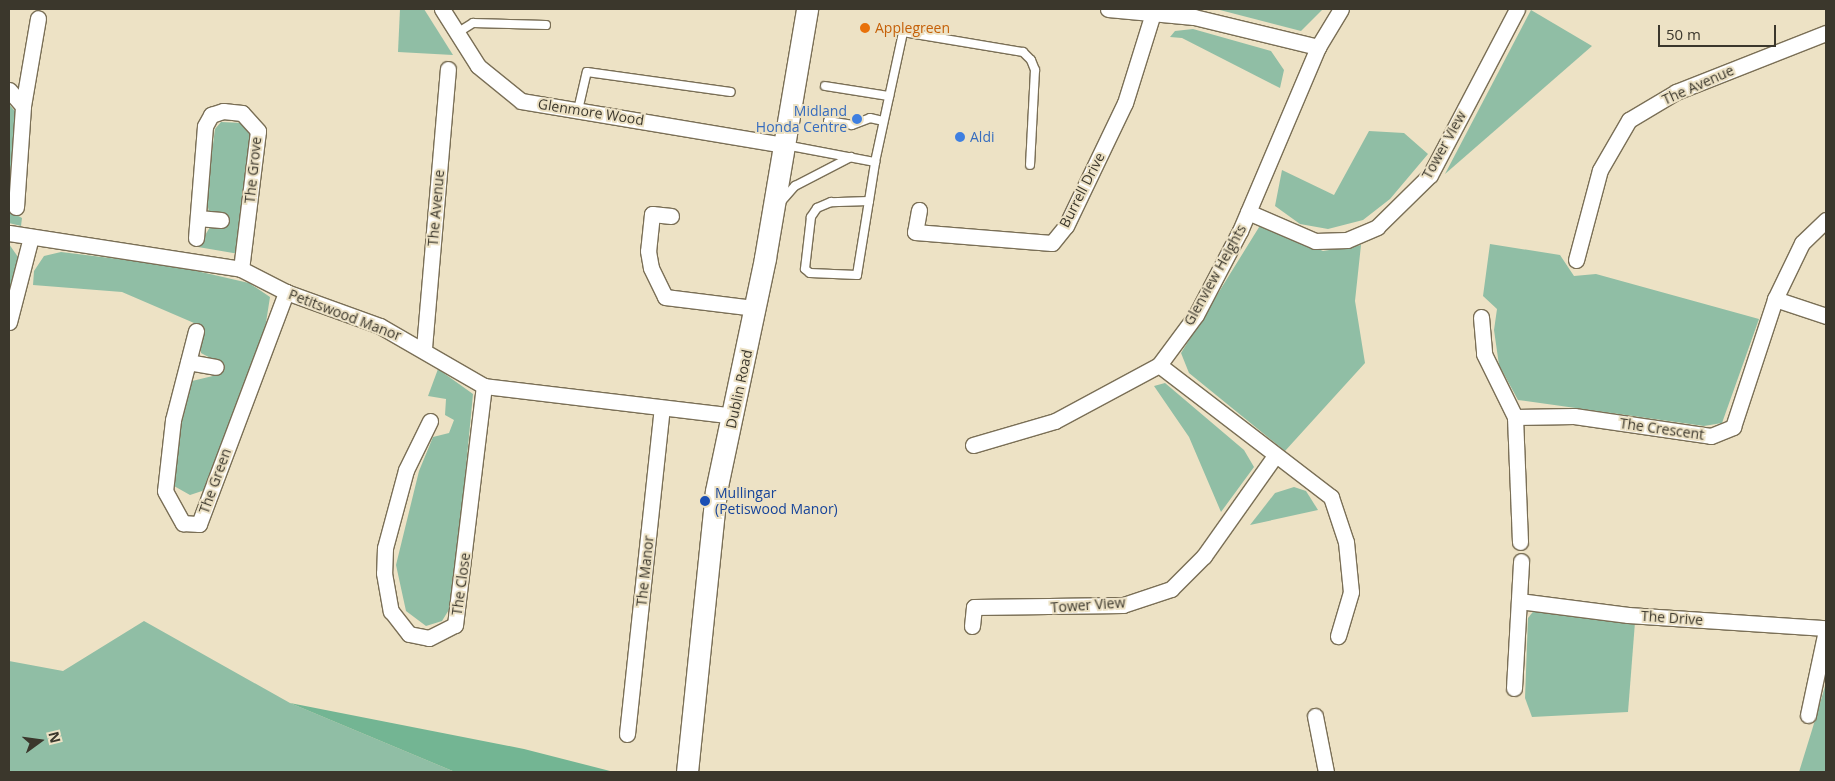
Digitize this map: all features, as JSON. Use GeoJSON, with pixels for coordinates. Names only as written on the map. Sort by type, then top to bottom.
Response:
{"type":"FeatureCollection","features":[{"type":"Feature","properties":{"kind":"main road","name":"Dublin Road"},"geometry":{"type":"LineString","coordinates":[[687,772],[716,491],[734,416],[755,308],[807,9]]}},
{"type":"Feature","properties":{"kind":"street","name":"Glenmore Wood"},"geometry":{"type":"LineString","coordinates":[[442,9],[478,66],[521,101],[783,145]]}},
{"type":"Feature","properties":{"kind":"street"},"geometry":{"type":"LineString","coordinates":[[1108,9],[1152,13],[1194,13],[1318,47]]}},
{"type":"Feature","properties":{"kind":"street","name":"Glenview Heights"},"geometry":{"type":"LineString","coordinates":[[973,445],[1055,421],[1159,365],[1196,315],[1248,212],[1318,47],[1340,9]]}},
{"type":"Feature","properties":{"kind":"street","name":"Tower View"},"geometry":{"type":"LineString","coordinates":[[1248,212],[1315,240],[1347,240],[1378,227],[1430,175],[1517,9]]}},
{"type":"Feature","properties":{"kind":"street","name":"Burrell Drive"},"geometry":{"type":"LineString","coordinates":[[919,210],[915,232],[1052,244],[1066,226],[1125,103],[1152,13]]}},
{"type":"Feature","properties":{"kind":"street"},"geometry":{"type":"LineString","coordinates":[[16,207],[13,188],[23,106],[38,18]]}},
{"type":"Feature","properties":{"kind":"street","name":"The Avenue"},"geometry":{"type":"LineString","coordinates":[[1576,260],[1600,170],[1629,120],[1676,92],[1826,33]]}},
{"type":"Feature","properties":{"kind":"street","name":"The Avenue"},"geometry":{"type":"LineString","coordinates":[[424,348],[448,69]]}},
{"type":"Feature","properties":{"kind":"street"},"geometry":{"type":"LineString","coordinates":[[9,90],[23,106]]}},
{"type":"Feature","properties":{"kind":"street","name":"The Grove"},"geometry":{"type":"LineString","coordinates":[[196,238],[205,126],[211,115],[223,111],[242,113],[258,131],[242,269]]}},
{"type":"Feature","properties":{"kind":"street"},"geometry":{"type":"LineString","coordinates":[[671,216],[652,214],[648,250],[651,268],[665,297],[755,308]]}},
{"type":"Feature","properties":{"kind":"street"},"geometry":{"type":"LineString","coordinates":[[198,218],[221,220]]}},
{"type":"Feature","properties":{"kind":"street","name":"The Crescent"},"geometry":{"type":"LineString","coordinates":[[1515,417],[1574,416],[1711,436],[1733,427],[1775,298],[1802,243],[1826,220]]}},
{"type":"Feature","properties":{"kind":"street","name":"Petitswood Manor"},"geometry":{"type":"LineString","coordinates":[[9,232],[31,238],[242,269],[286,292],[380,326],[424,348],[484,386],[734,416]]}},
{"type":"Feature","properties":{"kind":"street"},"geometry":{"type":"LineString","coordinates":[[9,322],[31,238]]}},
{"type":"Feature","properties":{"kind":"street","name":"The Green"},"geometry":{"type":"LineString","coordinates":[[196,331],[173,420],[165,491],[183,523],[199,524],[286,292]]}},
{"type":"Feature","properties":{"kind":"street"},"geometry":{"type":"LineString","coordinates":[[1775,298],[1826,316]]}},
{"type":"Feature","properties":{"kind":"street"},"geometry":{"type":"LineString","coordinates":[[1482,317],[1484,354],[1515,417],[1520,542]]}},
{"type":"Feature","properties":{"kind":"street"},"geometry":{"type":"LineString","coordinates":[[188,362],[216,367]]}},
{"type":"Feature","properties":{"kind":"street"},"geometry":{"type":"LineString","coordinates":[[1159,365],[1274,457],[1331,497],[1346,542],[1351,592],[1338,636]]}},
{"type":"Feature","properties":{"kind":"street","name":"The Close"},"geometry":{"type":"LineString","coordinates":[[430,421],[406,470],[386,548],[384,573],[392,612],[409,634],[429,638],[455,625],[484,386]]}},
{"type":"Feature","properties":{"kind":"street","name":"The Manor"},"geometry":{"type":"LineString","coordinates":[[627,734],[662,408]]}},
{"type":"Feature","properties":{"kind":"street","name":"Tower View"},"geometry":{"type":"LineString","coordinates":[[972,626],[974,607],[1123,605],[1171,589],[1204,556],[1274,457]]}},
{"type":"Feature","properties":{"kind":"street"},"geometry":{"type":"LineString","coordinates":[[1514,688],[1521,561]]}},
{"type":"Feature","properties":{"kind":"street","name":"The Drive"},"geometry":{"type":"LineString","coordinates":[[1519,601],[1628,614],[1826,629],[1808,715]]}},
{"type":"Feature","properties":{"kind":"street"},"geometry":{"type":"LineString","coordinates":[[1315,716],[1326,772]]}},
{"type":"Feature","properties":{"kind":"lane"},"geometry":{"type":"LineString","coordinates":[[457,33],[473,23],[546,25]]}},
{"type":"Feature","properties":{"kind":"lane"},"geometry":{"type":"LineString","coordinates":[[869,200],[830,202],[817,208],[811,217],[805,269],[810,273],[857,275],[869,200],[875,162],[903,32],[1023,52],[1035,70],[1030,165]]}},
{"type":"Feature","properties":{"kind":"lane"},"geometry":{"type":"LineString","coordinates":[[578,110],[587,72],[731,92]]}},
{"type":"Feature","properties":{"kind":"lane"},"geometry":{"type":"LineString","coordinates":[[825,86],[889,96]]}},
{"type":"Feature","properties":{"kind":"lane"},"geometry":{"type":"LineString","coordinates":[[828,120],[852,125],[870,118],[883,121]]}},
{"type":"Feature","properties":{"kind":"lane"},"geometry":{"type":"LineString","coordinates":[[783,145],[875,162]]}},
{"type":"Feature","properties":{"kind":"lane"},"geometry":{"type":"LineString","coordinates":[[772,212],[795,186],[851,157]]}},
{"type":"Feature","properties":{"kind":"green space"},"geometry":{"type":"Polygon","coordinates":[[[400,9],[424,9],[453,55],[398,52],[400,9]]]}},
{"type":"Feature","properties":{"kind":"green space"},"geometry":{"type":"Polygon","coordinates":[[[1216,9],[1323,9],[1301,31],[1216,9]]]}},
{"type":"Feature","properties":{"kind":"green space"},"geometry":{"type":"Polygon","coordinates":[[[1531,10],[1592,46],[1445,174],[1531,10]]]}},
{"type":"Feature","properties":{"kind":"green space"},"geometry":{"type":"Polygon","coordinates":[[[1193,29],[1271,51],[1284,70],[1280,88],[1182,38],[1170,37],[1175,31],[1193,29]]]}},
{"type":"Feature","properties":{"kind":"green space"},"geometry":{"type":"Polygon","coordinates":[[[9,104],[18,115],[14,168],[9,177],[9,104]]]}},
{"type":"Feature","properties":{"kind":"green space"},"geometry":{"type":"Polygon","coordinates":[[[221,122],[242,123],[250,135],[239,254],[198,247],[210,227],[223,227],[223,214],[209,212],[206,197],[215,129],[221,122]]]}},
{"type":"Feature","properties":{"kind":"green space"},"geometry":{"type":"Polygon","coordinates":[[[1369,131],[1404,133],[1428,154],[1390,199],[1363,220],[1328,229],[1300,224],[1275,206],[1282,170],[1334,195],[1369,131]]]}},
{"type":"Feature","properties":{"kind":"green space"},"geometry":{"type":"Polygon","coordinates":[[[9,211],[22,218],[21,226],[9,223],[9,211]]]}},
{"type":"Feature","properties":{"kind":"green space"},"geometry":{"type":"Polygon","coordinates":[[[1261,224],[1323,251],[1361,245],[1355,301],[1365,363],[1285,451],[1189,373],[1181,353],[1261,224]]]}},
{"type":"Feature","properties":{"kind":"green space"},"geometry":{"type":"Polygon","coordinates":[[[9,244],[18,257],[9,291],[9,244]]]}},
{"type":"Feature","properties":{"kind":"green space"},"geometry":{"type":"Polygon","coordinates":[[[1490,244],[1560,255],[1574,276],[1596,274],[1759,319],[1722,423],[1704,426],[1518,400],[1499,365],[1494,330],[1497,309],[1483,296],[1490,244]]]}},
{"type":"Feature","properties":{"kind":"green space"},"geometry":{"type":"Polygon","coordinates":[[[61,252],[175,266],[249,283],[270,297],[265,329],[208,489],[190,495],[174,486],[174,454],[192,381],[217,375],[218,362],[201,353],[201,326],[122,292],[33,285],[34,271],[44,256],[61,252]]]}},
{"type":"Feature","properties":{"kind":"green space"},"geometry":{"type":"Polygon","coordinates":[[[438,369],[473,394],[453,603],[442,621],[426,626],[406,611],[396,565],[419,471],[433,437],[449,433],[454,420],[445,415],[446,399],[428,396],[438,369]]]}},
{"type":"Feature","properties":{"kind":"green space"},"geometry":{"type":"Polygon","coordinates":[[[1165,383],[1244,450],[1254,467],[1221,512],[1189,437],[1154,386],[1165,383]]]}},
{"type":"Feature","properties":{"kind":"green space"},"geometry":{"type":"Polygon","coordinates":[[[1294,487],[1306,491],[1318,510],[1250,525],[1275,493],[1294,487]]]}},
{"type":"Feature","properties":{"kind":"green space"},"geometry":{"type":"Polygon","coordinates":[[[1536,608],[1635,622],[1628,712],[1532,717],[1525,698],[1528,618],[1536,608]]]}},
{"type":"Feature","properties":{"kind":"green space"},"geometry":{"type":"Polygon","coordinates":[[[144,621],[290,703],[455,772],[9,772],[9,661],[63,671],[144,621]]]}},
{"type":"Feature","properties":{"kind":"green space"},"geometry":{"type":"Polygon","coordinates":[[[1826,683],[1826,772],[1799,772],[1812,730],[1826,683]]]}},
{"type":"Feature","properties":{"kind":"green space"},"geometry":{"type":"Polygon","coordinates":[[[290,703],[524,749],[614,772],[455,772],[290,703]]]}},
{"type":"Feature","properties":{"kind":"place","name":"Applegreen"},"geometry":{"type":"Point","coordinates":[865,28]}},
{"type":"Feature","properties":{"kind":"place","name":"Midland Honda Centre"},"geometry":{"type":"Point","coordinates":[857,119]}},
{"type":"Feature","properties":{"kind":"place","name":"Aldi"},"geometry":{"type":"Point","coordinates":[960,137]}},
{"type":"Feature","properties":{"kind":"place","name":"Mullingar (Petiswood Manor)"},"geometry":{"type":"Point","coordinates":[705,501]}}]}
